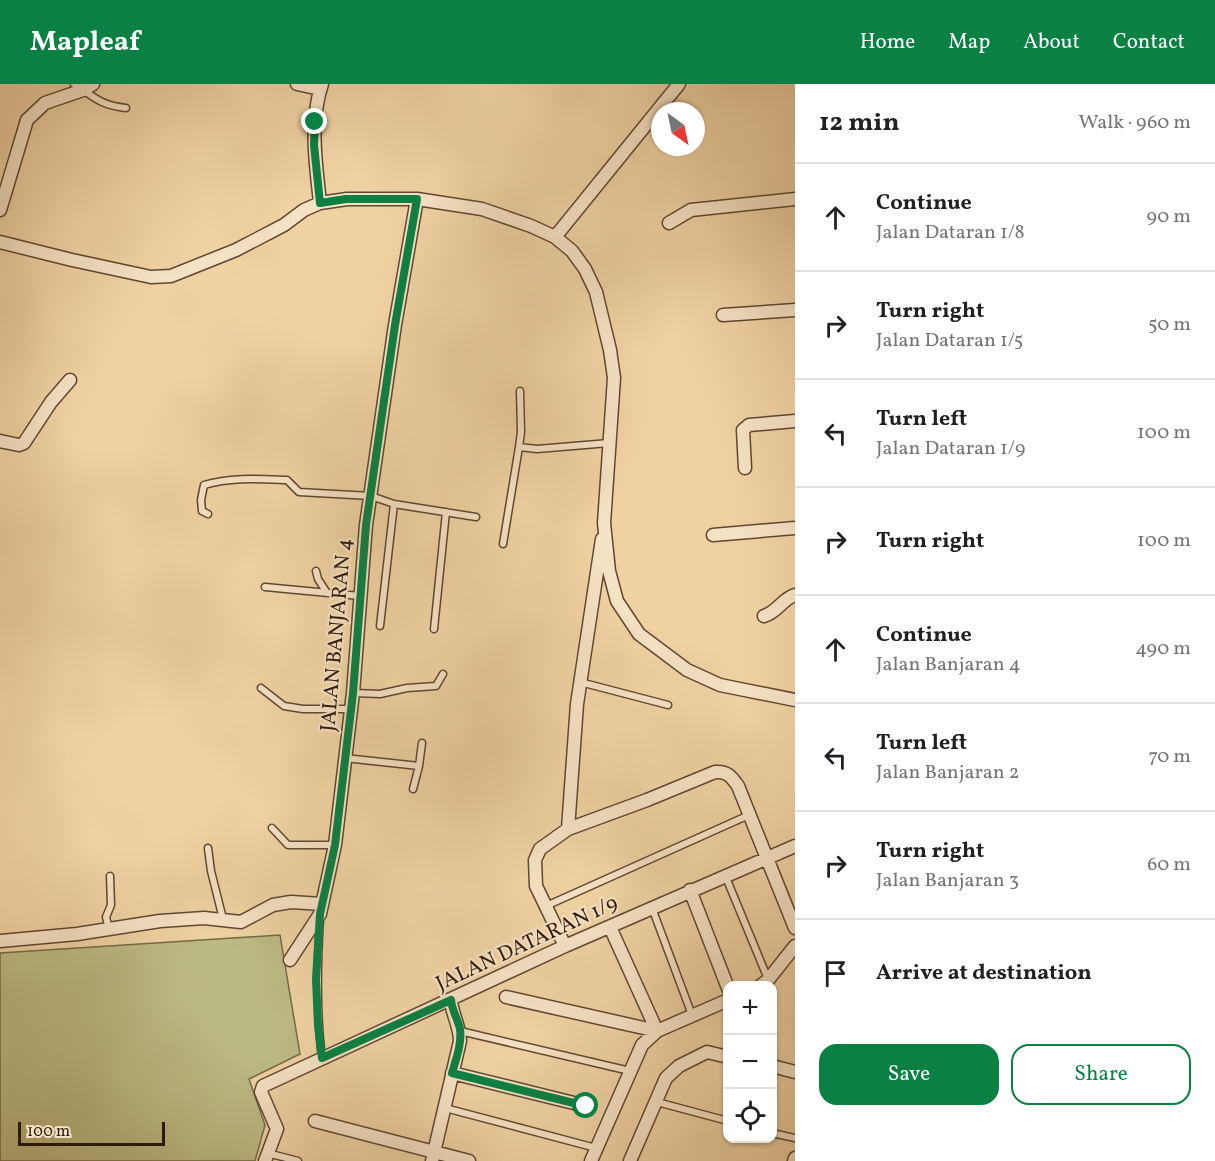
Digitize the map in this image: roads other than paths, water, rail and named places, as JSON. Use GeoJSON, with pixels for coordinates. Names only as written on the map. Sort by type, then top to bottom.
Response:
{"type":"FeatureCollection","features":[{"type":"Feature","properties":{"kind":"street"},"geometry":{"type":"LineString","coordinates":[[297,84],[321,87],[317,100],[314,145],[320,203]]}},
{"type":"Feature","properties":{"kind":"street"},"geometry":{"type":"LineString","coordinates":[[555,237],[679,84]]}},
{"type":"Feature","properties":{"kind":"street"},"geometry":{"type":"LineString","coordinates":[[0,210],[27,120],[45,103],[83,86]]}},
{"type":"Feature","properties":{"kind":"street"},"geometry":{"type":"LineString","coordinates":[[0,242],[151,277],[171,276],[236,250],[320,203],[346,199],[417,199],[482,209],[555,237],[572,251],[585,268],[596,292],[610,350],[614,378],[604,523],[577,704],[567,829]]}},
{"type":"Feature","properties":{"kind":"street","name":"JALAN BANJARAN 4"},"geometry":{"type":"LineString","coordinates":[[290,960],[321,909],[335,845],[353,693],[360,596],[371,496],[395,325],[417,199]]}},
{"type":"Feature","properties":{"kind":"street"},"geometry":{"type":"LineString","coordinates":[[669,223],[691,210],[795,199]]}},
{"type":"Feature","properties":{"kind":"street"},"geometry":{"type":"LineString","coordinates":[[723,315],[795,310]]}},
{"type":"Feature","properties":{"kind":"street"},"geometry":{"type":"LineString","coordinates":[[0,441],[19,445],[24,443],[51,402],[70,380]]}},
{"type":"Feature","properties":{"kind":"street"},"geometry":{"type":"LineString","coordinates":[[745,468],[743,430],[749,425],[795,421]]}},
{"type":"Feature","properties":{"kind":"street"},"geometry":{"type":"LineString","coordinates":[[604,523],[609,571],[617,601],[639,634],[687,670],[720,685],[795,700]]}},
{"type":"Feature","properties":{"kind":"street"},"geometry":{"type":"LineString","coordinates":[[713,535],[795,528]]}},
{"type":"Feature","properties":{"kind":"street"},"geometry":{"type":"LineString","coordinates":[[764,616],[776,610],[786,598],[795,595]]}},
{"type":"Feature","properties":{"kind":"street"},"geometry":{"type":"LineString","coordinates":[[565,946],[536,886],[535,860],[540,849],[567,829],[715,772],[723,771],[738,786],[795,928]]}},
{"type":"Feature","properties":{"kind":"street","name":"JALAN DATARAN 1/9"},"geometry":{"type":"LineString","coordinates":[[266,1157],[277,1129],[261,1092],[263,1086],[565,946],[795,846]]}},
{"type":"Feature","properties":{"kind":"street"},"geometry":{"type":"LineString","coordinates":[[690,890],[725,981]]}},
{"type":"Feature","properties":{"kind":"street"},"geometry":{"type":"LineString","coordinates":[[0,941],[160,921],[204,918],[241,922],[273,905],[291,902],[321,909]]}},
{"type":"Feature","properties":{"kind":"street"},"geometry":{"type":"LineString","coordinates":[[610,927],[657,1031]]}},
{"type":"Feature","properties":{"kind":"street"},"geometry":{"type":"LineString","coordinates":[[766,981],[795,946]]}},
{"type":"Feature","properties":{"kind":"street"},"geometry":{"type":"LineString","coordinates":[[506,997],[657,1031]]}},
{"type":"Feature","properties":{"kind":"street"},"geometry":{"type":"LineString","coordinates":[[433,1157],[460,1041],[460,1031],[451,1000]]}},
{"type":"Feature","properties":{"kind":"street"},"geometry":{"type":"LineString","coordinates":[[591,1161],[642,1045],[657,1031],[723,1002]]}},
{"type":"Feature","properties":{"kind":"street"},"geometry":{"type":"LineString","coordinates":[[632,1161],[666,1078],[679,1066],[707,1052],[723,1056]]}},
{"type":"Feature","properties":{"kind":"street"},"geometry":{"type":"LineString","coordinates":[[777,1067],[795,1072]]}},
{"type":"Feature","properties":{"kind":"street"},"geometry":{"type":"LineString","coordinates":[[452,1073],[586,1106]]}},
{"type":"Feature","properties":{"kind":"street"},"geometry":{"type":"LineString","coordinates":[[315,1121],[433,1157],[469,1161]]}},
{"type":"Feature","properties":{"kind":"lane"},"geometry":{"type":"LineString","coordinates":[[83,86],[91,97],[110,106],[126,108]]}},
{"type":"Feature","properties":{"kind":"lane"},"geometry":{"type":"LineString","coordinates":[[503,544],[521,432],[520,391]]}},
{"type":"Feature","properties":{"kind":"lane"},"geometry":{"type":"LineString","coordinates":[[519,447],[537,449],[609,443]]}},
{"type":"Feature","properties":{"kind":"lane"},"geometry":{"type":"LineString","coordinates":[[208,514],[202,511],[201,500],[204,485],[219,481],[257,479],[287,480],[299,492],[371,496],[394,504],[476,516]]}},
{"type":"Feature","properties":{"kind":"lane"},"geometry":{"type":"LineString","coordinates":[[380,626],[394,504]]}},
{"type":"Feature","properties":{"kind":"lane"},"geometry":{"type":"LineString","coordinates":[[434,629],[446,512]]}},
{"type":"Feature","properties":{"kind":"lane"},"geometry":{"type":"LineString","coordinates":[[316,571],[327,593]]}},
{"type":"Feature","properties":{"kind":"lane"},"geometry":{"type":"LineString","coordinates":[[265,587],[360,596]]}},
{"type":"Feature","properties":{"kind":"lane"},"geometry":{"type":"LineString","coordinates":[[353,693],[380,694],[407,688],[436,686],[443,674]]}},
{"type":"Feature","properties":{"kind":"lane"},"geometry":{"type":"LineString","coordinates":[[580,682],[668,705]]}},
{"type":"Feature","properties":{"kind":"lane"},"geometry":{"type":"LineString","coordinates":[[261,688],[284,706],[303,709],[351,709]]}},
{"type":"Feature","properties":{"kind":"lane"},"geometry":{"type":"LineString","coordinates":[[413,789],[422,743]]}},
{"type":"Feature","properties":{"kind":"lane"},"geometry":{"type":"LineString","coordinates":[[344,758],[419,766]]}},
{"type":"Feature","properties":{"kind":"lane"},"geometry":{"type":"LineString","coordinates":[[546,906],[749,815]]}},
{"type":"Feature","properties":{"kind":"lane"},"geometry":{"type":"LineString","coordinates":[[272,828],[288,845],[335,845]]}},
{"type":"Feature","properties":{"kind":"lane"},"geometry":{"type":"LineString","coordinates":[[208,848],[223,920]]}},
{"type":"Feature","properties":{"kind":"lane"},"geometry":{"type":"LineString","coordinates":[[725,875],[763,981]]}},
{"type":"Feature","properties":{"kind":"lane"},"geometry":{"type":"LineString","coordinates":[[109,929],[106,917],[111,905],[110,876]]}},
{"type":"Feature","properties":{"kind":"lane"},"geometry":{"type":"LineString","coordinates":[[652,908],[692,1016]]}},
{"type":"Feature","properties":{"kind":"lane"},"geometry":{"type":"LineString","coordinates":[[321,909],[316,979],[322,1058]]}},
{"type":"Feature","properties":{"kind":"lane"},"geometry":{"type":"LineString","coordinates":[[460,1031],[630,1071]]}},
{"type":"Feature","properties":{"kind":"lane"},"geometry":{"type":"LineString","coordinates":[[657,1102],[723,1120]]}},
{"type":"Feature","properties":{"kind":"lane"},"geometry":{"type":"LineString","coordinates":[[445,1108],[597,1148]]}},
{"type":"Feature","properties":{"kind":"lane"},"geometry":{"type":"LineString","coordinates":[[777,1133],[795,1138]]}},
{"type":"Feature","properties":{"kind":"lane"},"geometry":{"type":"LineString","coordinates":[[266,1157],[298,1161]]}}]}
